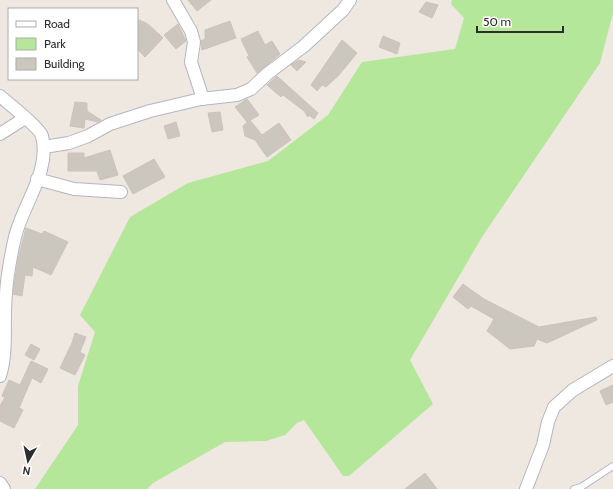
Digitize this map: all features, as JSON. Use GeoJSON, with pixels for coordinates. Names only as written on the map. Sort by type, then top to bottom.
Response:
{"type":"FeatureCollection","features":[{"type":"Feature","properties":{"kind":"street"},"geometry":{"type":"LineString","coordinates":[[173,0],[192,31],[194,42],[191,62],[203,99]]}},
{"type":"Feature","properties":{"kind":"street"},"geometry":{"type":"LineString","coordinates":[[44,147],[69,143],[110,124],[150,111],[203,99],[237,95],[251,89],[304,46],[343,10],[350,0]]}},
{"type":"Feature","properties":{"kind":"street"},"geometry":{"type":"LineString","coordinates":[[0,96],[41,133],[44,147],[42,163],[16,236],[10,265],[6,294],[3,364],[0,376]]}},
{"type":"Feature","properties":{"kind":"street"},"geometry":{"type":"LineString","coordinates":[[0,134],[25,118]]}},
{"type":"Feature","properties":{"kind":"street"},"geometry":{"type":"LineString","coordinates":[[37,179],[74,189],[121,192]]}},
{"type":"Feature","properties":{"kind":"street"},"geometry":{"type":"LineString","coordinates":[[526,489],[543,445],[548,422],[554,407],[573,390],[613,366]]}},
{"type":"Feature","properties":{"kind":"street"},"geometry":{"type":"LineString","coordinates":[[0,483],[4,489]]}},
{"type":"Feature","properties":{"kind":"lane"},"geometry":{"type":"LineString","coordinates":[[574,489],[581,487],[613,466]]}},
{"type":"Feature","properties":{"kind":"green space"},"geometry":{"type":"Polygon","coordinates":[[[452,0],[613,0],[613,13],[600,63],[482,237],[410,360],[433,404],[349,476],[343,476],[304,420],[297,423],[285,435],[266,441],[225,442],[153,483],[147,489],[35,489],[78,425],[78,386],[95,332],[80,315],[130,217],[188,183],[268,161],[328,115],[362,62],[455,49],[464,18],[451,4],[452,0]]]}},
{"type":"Feature","properties":{"kind":"building"},"geometry":{"type":"Polygon","coordinates":[[[188,0],[211,0],[197,11],[188,0]]]}},
{"type":"Feature","properties":{"kind":"building"},"geometry":{"type":"Polygon","coordinates":[[[426,2],[438,5],[432,18],[419,12],[426,2]]]}},
{"type":"Feature","properties":{"kind":"building"},"geometry":{"type":"Polygon","coordinates":[[[138,19],[148,24],[163,38],[145,57],[138,50],[138,19]]]}},
{"type":"Feature","properties":{"kind":"building"},"geometry":{"type":"Polygon","coordinates":[[[230,21],[236,38],[202,50],[201,41],[205,39],[205,30],[230,21]]]}},
{"type":"Feature","properties":{"kind":"building"},"geometry":{"type":"Polygon","coordinates":[[[178,24],[186,41],[176,49],[164,35],[178,24]]]}},
{"type":"Feature","properties":{"kind":"building"},"geometry":{"type":"Polygon","coordinates":[[[258,31],[265,45],[272,41],[280,54],[257,73],[247,57],[249,56],[241,39],[258,31]]]}},
{"type":"Feature","properties":{"kind":"building"},"geometry":{"type":"Polygon","coordinates":[[[383,36],[400,43],[397,54],[379,47],[383,36]]]}},
{"type":"Feature","properties":{"kind":"building"},"geometry":{"type":"Polygon","coordinates":[[[342,40],[357,53],[339,75],[326,87],[322,85],[317,91],[311,85],[342,40]]]}},
{"type":"Feature","properties":{"kind":"building"},"geometry":{"type":"Polygon","coordinates":[[[299,60],[306,62],[297,71],[291,65],[299,60]]]}},
{"type":"Feature","properties":{"kind":"building"},"geometry":{"type":"Polygon","coordinates":[[[277,76],[318,113],[314,119],[309,115],[308,117],[304,111],[283,95],[281,97],[267,85],[277,76]]]}},
{"type":"Feature","properties":{"kind":"building"},"geometry":{"type":"Polygon","coordinates":[[[247,99],[259,115],[247,122],[235,107],[247,99]]]}},
{"type":"Feature","properties":{"kind":"building"},"geometry":{"type":"Polygon","coordinates":[[[75,102],[87,103],[87,111],[101,120],[98,122],[85,119],[84,128],[70,126],[75,102]]]}},
{"type":"Feature","properties":{"kind":"building"},"geometry":{"type":"Polygon","coordinates":[[[220,112],[223,130],[212,132],[208,113],[220,112]]]}},
{"type":"Feature","properties":{"kind":"building"},"geometry":{"type":"Polygon","coordinates":[[[250,120],[262,135],[279,123],[291,140],[267,157],[255,140],[245,136],[243,126],[250,120]]]}},
{"type":"Feature","properties":{"kind":"building"},"geometry":{"type":"Polygon","coordinates":[[[176,122],[180,136],[168,139],[164,126],[176,122]]]}},
{"type":"Feature","properties":{"kind":"building"},"geometry":{"type":"Polygon","coordinates":[[[110,150],[118,175],[100,180],[97,171],[68,171],[68,153],[84,153],[84,158],[110,150]]]}},
{"type":"Feature","properties":{"kind":"building"},"geometry":{"type":"Polygon","coordinates":[[[154,159],[165,177],[133,194],[123,176],[154,159]]]}},
{"type":"Feature","properties":{"kind":"building"},"geometry":{"type":"Polygon","coordinates":[[[26,228],[42,234],[44,231],[68,242],[51,275],[33,267],[32,276],[25,275],[22,296],[13,294],[18,259],[26,228]]]}},
{"type":"Feature","properties":{"kind":"building"},"geometry":{"type":"Polygon","coordinates":[[[463,284],[484,299],[539,327],[596,317],[597,320],[547,343],[537,339],[534,346],[510,349],[487,331],[494,319],[471,306],[468,309],[453,297],[463,284]]]}},
{"type":"Feature","properties":{"kind":"building"},"geometry":{"type":"Polygon","coordinates":[[[75,333],[86,337],[80,352],[85,355],[75,375],[60,368],[75,333]]]}},
{"type":"Feature","properties":{"kind":"building"},"geometry":{"type":"Polygon","coordinates":[[[31,344],[40,349],[34,360],[25,355],[31,344]]]}},
{"type":"Feature","properties":{"kind":"building"},"geometry":{"type":"Polygon","coordinates":[[[31,361],[48,369],[41,383],[32,378],[19,408],[23,410],[14,428],[0,421],[0,406],[5,397],[2,396],[9,380],[20,385],[31,361]]]}},
{"type":"Feature","properties":{"kind":"building"},"geometry":{"type":"Polygon","coordinates":[[[613,385],[613,402],[606,405],[600,391],[613,385]]]}},
{"type":"Feature","properties":{"kind":"building"},"geometry":{"type":"Polygon","coordinates":[[[425,473],[437,489],[405,489],[425,473]]]}}]}
